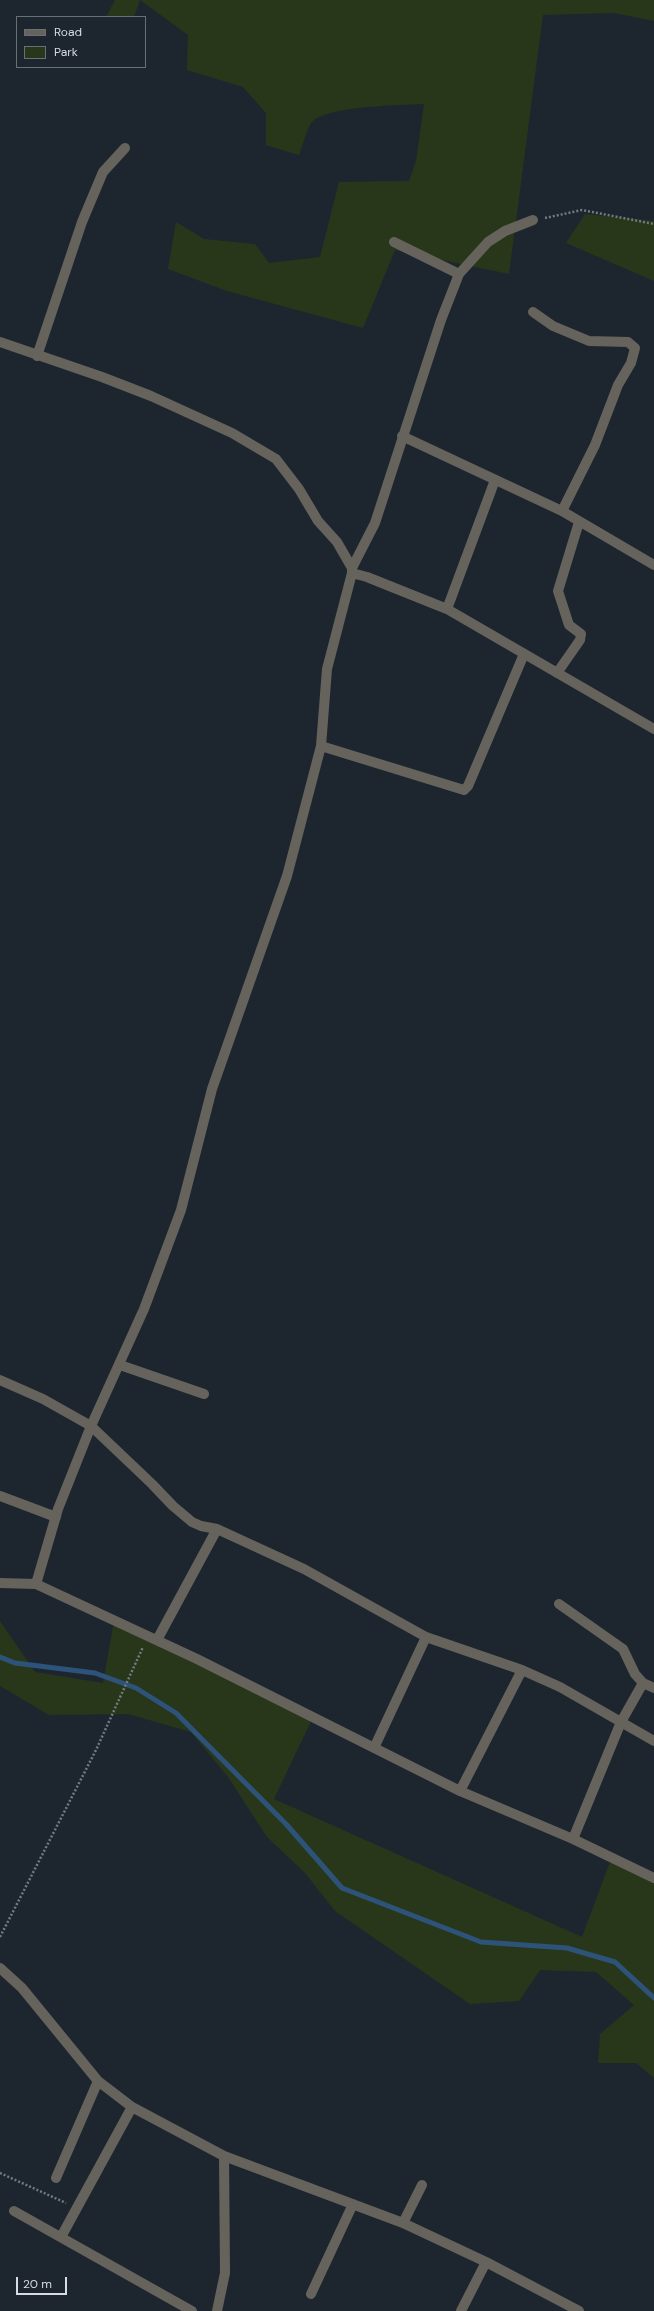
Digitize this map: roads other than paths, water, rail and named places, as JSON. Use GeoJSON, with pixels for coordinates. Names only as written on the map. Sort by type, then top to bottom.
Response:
{"type":"FeatureCollection","features":[{"type":"Feature","properties":{"kind":"street"},"geometry":{"type":"LineString","coordinates":[[37,356],[82,222],[104,172],[125,148]]}},
{"type":"Feature","properties":{"kind":"street"},"geometry":{"type":"LineString","coordinates":[[36,1584],[56,1517],[91,1426],[120,1365],[181,1210],[212,1089],[287,876],[321,746],[327,669],[352,570],[375,523],[402,436],[441,320],[459,274],[488,242],[505,231],[533,220]]}},
{"type":"Feature","properties":{"kind":"street"},"geometry":{"type":"LineString","coordinates":[[394,242],[459,274]]}},
{"type":"Feature","properties":{"kind":"street"},"geometry":{"type":"LineString","coordinates":[[533,312],[553,326],[589,341],[628,342],[635,348],[631,363],[618,385],[595,445],[562,511]]}},
{"type":"Feature","properties":{"kind":"street"},"geometry":{"type":"LineString","coordinates":[[0,342],[37,356],[102,377],[151,396],[232,434],[276,459],[299,489],[318,521],[336,542],[352,570],[447,609],[654,730]]}},
{"type":"Feature","properties":{"kind":"street"},"geometry":{"type":"LineString","coordinates":[[402,436],[562,511],[654,566]]}},
{"type":"Feature","properties":{"kind":"street"},"geometry":{"type":"LineString","coordinates":[[447,609],[495,480]]}},
{"type":"Feature","properties":{"kind":"street"},"geometry":{"type":"LineString","coordinates":[[557,674],[580,640],[581,634],[567,620],[558,591],[579,522]]}},
{"type":"Feature","properties":{"kind":"street"},"geometry":{"type":"LineString","coordinates":[[321,746],[464,790],[468,786],[524,654]]}},
{"type":"Feature","properties":{"kind":"street"},"geometry":{"type":"LineString","coordinates":[[120,1365],[204,1394]]}},
{"type":"Feature","properties":{"kind":"street"},"geometry":{"type":"LineString","coordinates":[[0,1380],[44,1399],[91,1426],[173,1506],[201,1526],[217,1529],[304,1569],[426,1637],[522,1670],[560,1687],[654,1741]]}},
{"type":"Feature","properties":{"kind":"street"},"geometry":{"type":"LineString","coordinates":[[0,1496],[56,1517]]}},
{"type":"Feature","properties":{"kind":"street"},"geometry":{"type":"LineString","coordinates":[[153,1638],[217,1529]]}},
{"type":"Feature","properties":{"kind":"street"},"geometry":{"type":"LineString","coordinates":[[0,1583],[36,1584],[153,1638],[460,1791],[573,1839],[654,1878]]}},
{"type":"Feature","properties":{"kind":"street"},"geometry":{"type":"LineString","coordinates":[[559,1604],[623,1649],[635,1674],[643,1683],[654,1688]]}},
{"type":"Feature","properties":{"kind":"street"},"geometry":{"type":"LineString","coordinates":[[374,1748],[426,1637]]}},
{"type":"Feature","properties":{"kind":"street"},"geometry":{"type":"LineString","coordinates":[[460,1791],[522,1670]]}},
{"type":"Feature","properties":{"kind":"street"},"geometry":{"type":"LineString","coordinates":[[573,1839],[621,1722],[643,1683]]}},
{"type":"Feature","properties":{"kind":"street"},"geometry":{"type":"LineString","coordinates":[[0,1968],[26,1993],[98,2081],[132,2107],[224,2156],[403,2222],[486,2262],[568,2309],[579,2311]]}},
{"type":"Feature","properties":{"kind":"street"},"geometry":{"type":"LineString","coordinates":[[56,2178],[98,2081]]}},
{"type":"Feature","properties":{"kind":"street"},"geometry":{"type":"LineString","coordinates":[[61,2237],[132,2107]]}},
{"type":"Feature","properties":{"kind":"street"},"geometry":{"type":"LineString","coordinates":[[217,2311],[225,2272],[224,2156]]}},
{"type":"Feature","properties":{"kind":"street"},"geometry":{"type":"LineString","coordinates":[[403,2222],[422,2185]]}},
{"type":"Feature","properties":{"kind":"street"},"geometry":{"type":"LineString","coordinates":[[312,2294],[352,2204]]}},
{"type":"Feature","properties":{"kind":"street"},"geometry":{"type":"LineString","coordinates":[[14,2211],[188,2310]]}},
{"type":"Feature","properties":{"kind":"street"},"geometry":{"type":"LineString","coordinates":[[461,2311],[486,2262]]}},
{"type":"Feature","properties":{"kind":"waterway"},"geometry":{"type":"LineString","coordinates":[[0,1657],[15,1663],[95,1673],[136,1688],[176,1713],[286,1824],[342,1888],[481,1942],[567,1948],[615,1962],[654,1998]]}}]}
